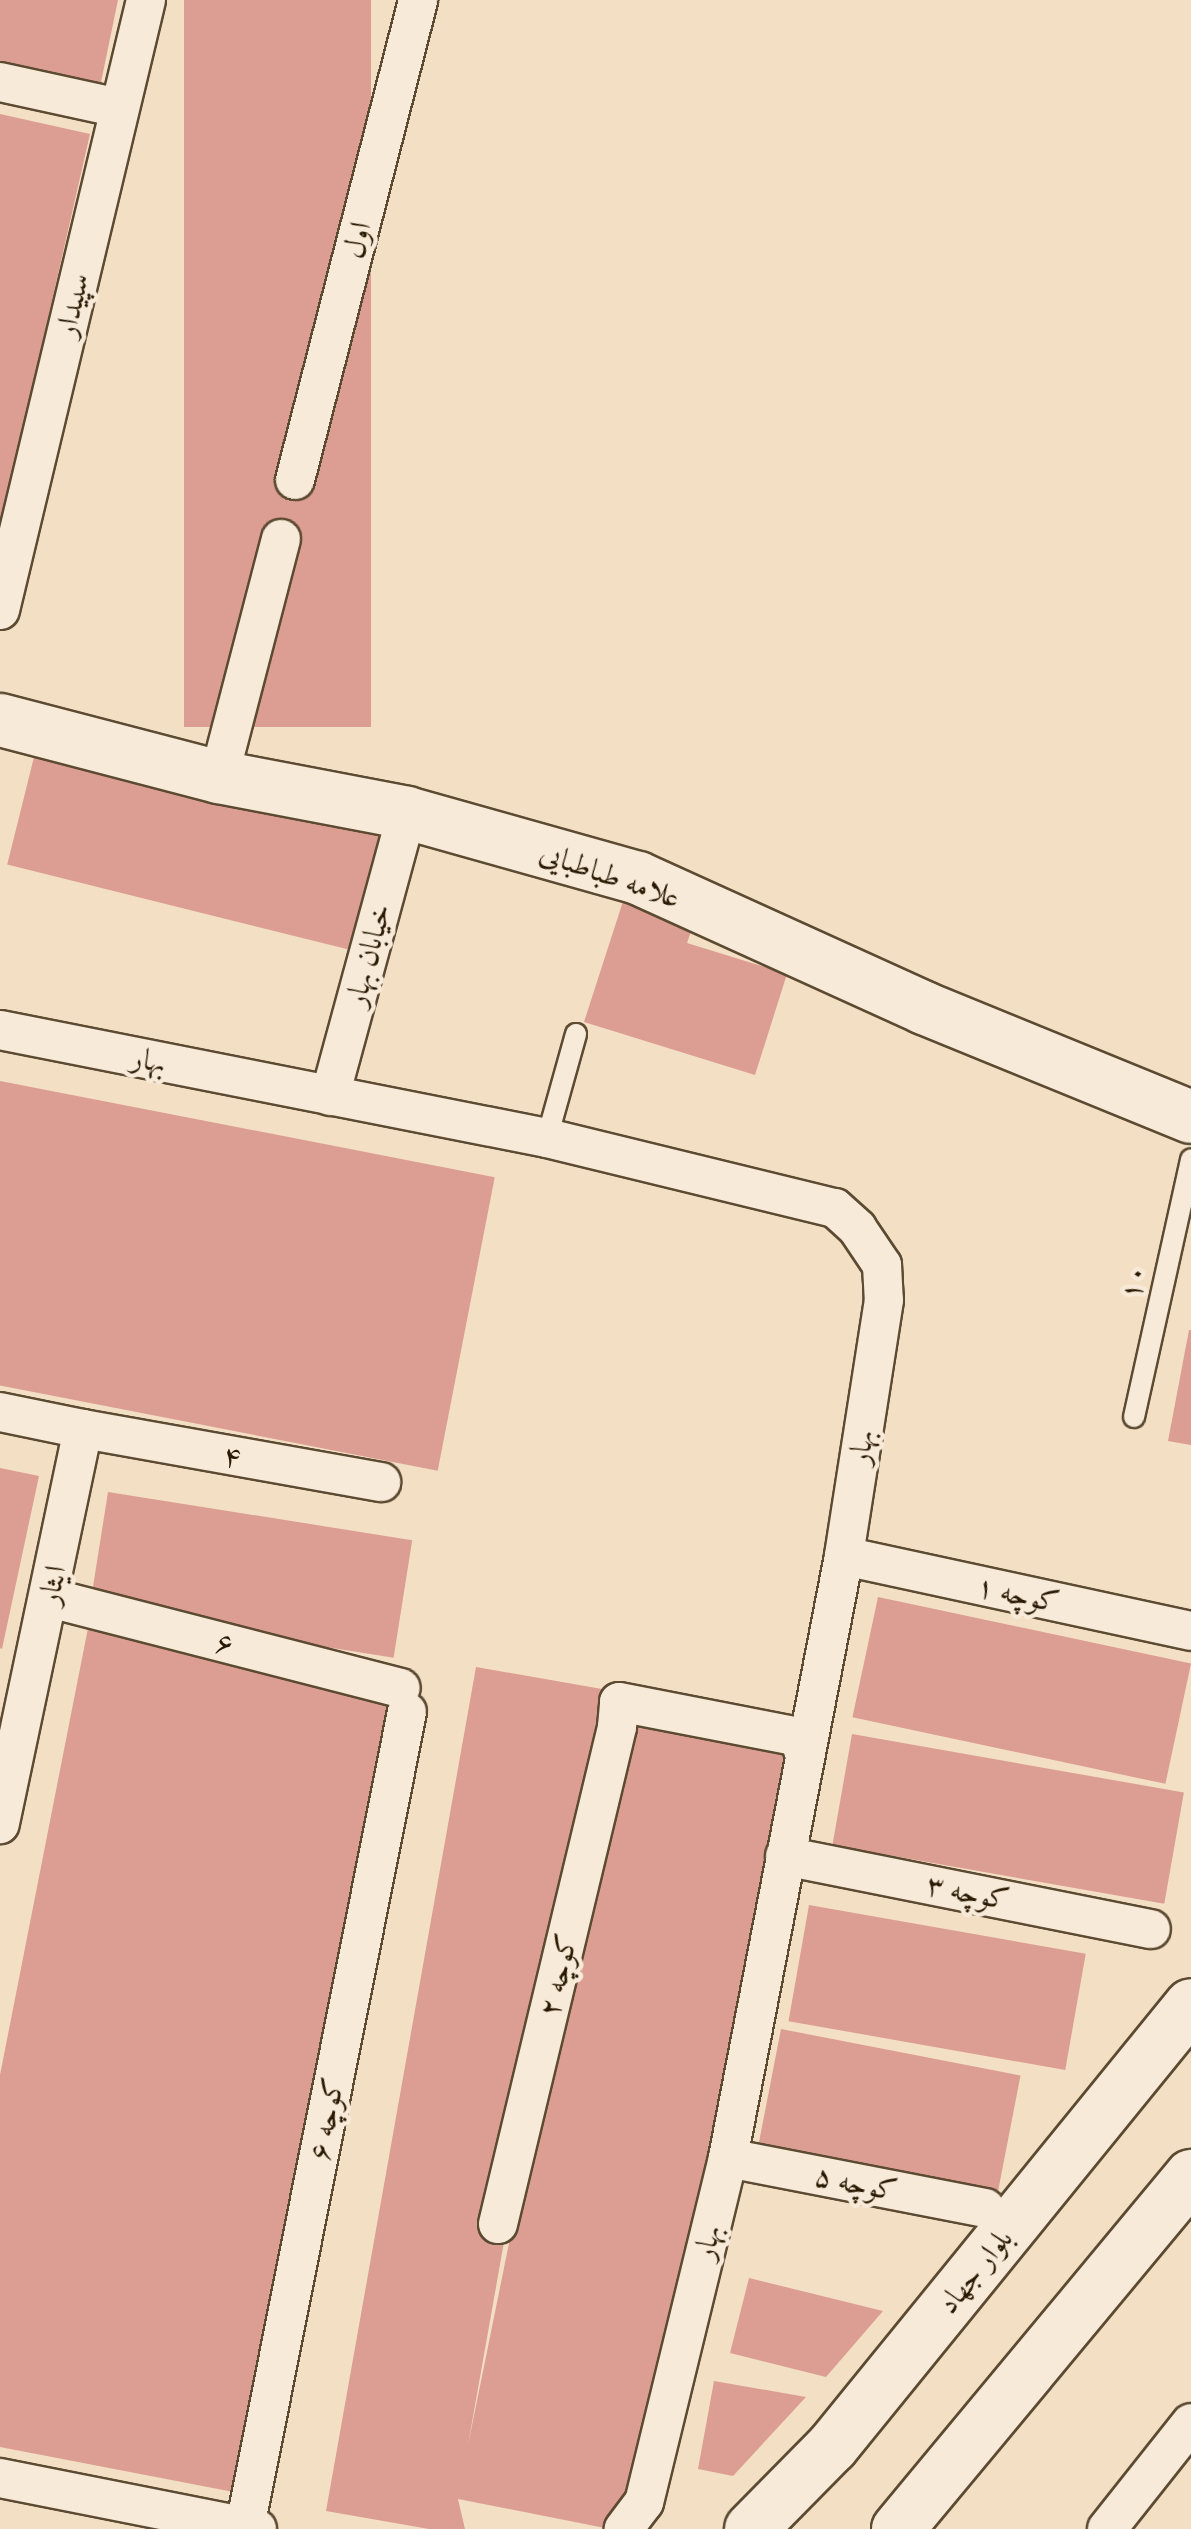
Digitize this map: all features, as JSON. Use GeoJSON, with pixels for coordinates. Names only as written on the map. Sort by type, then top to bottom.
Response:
{"type":"FeatureCollection","features":[{"type":"Feature","properties":{"kind":"main road","name":"علامه طباطبایی"},"geometry":{"type":"LineString","coordinates":[[0,720],[219,776],[407,813],[638,878],[924,1008],[1191,1117]]}},
{"type":"Feature","properties":{"kind":"main road","name":"بلوار جهاد"},"geometry":{"type":"LineString","coordinates":[[751,2529],[832,2447],[1191,2005]]}},
{"type":"Feature","properties":{"kind":"main road"},"geometry":{"type":"LineString","coordinates":[[898,2529],[1191,2176]]}},
{"type":"Feature","properties":{"kind":"street","name":"سپیدار"},"geometry":{"type":"LineString","coordinates":[[0,610],[146,0]]}},
{"type":"Feature","properties":{"kind":"street","name":"اول"},"geometry":{"type":"LineString","coordinates":[[295,480],[418,0]]}},
{"type":"Feature","properties":{"kind":"street"},"geometry":{"type":"LineString","coordinates":[[0,82],[119,108]]}},
{"type":"Feature","properties":{"kind":"street"},"geometry":{"type":"LineString","coordinates":[[219,776],[281,539]]}},
{"type":"Feature","properties":{"kind":"street","name":"خیابان بهار"},"geometry":{"type":"LineString","coordinates":[[330,1096],[407,813]]}},
{"type":"Feature","properties":{"kind":"street","name":"بهار"},"geometry":{"type":"LineString","coordinates":[[0,1030],[547,1138],[835,1208],[858,1228],[882,1265],[884,1300],[844,1556],[728,2158],[644,2502],[624,2529]]}},
{"type":"Feature","properties":{"kind":"street"},"geometry":{"type":"LineString","coordinates":[[0,1412],[83,1429]]}},
{"type":"Feature","properties":{"kind":"street","name":"۴"},"geometry":{"type":"LineString","coordinates":[[83,1429],[381,1482]]}},
{"type":"Feature","properties":{"kind":"street","name":"ایثار"},"geometry":{"type":"LineString","coordinates":[[0,1824],[83,1429]]}},
{"type":"Feature","properties":{"kind":"street","name":"کوچه ۱"},"geometry":{"type":"LineString","coordinates":[[844,1556],[1191,1631]]}},
{"type":"Feature","properties":{"kind":"street","name":"۶"},"geometry":{"type":"LineString","coordinates":[[50,1598],[404,1700]]}},
{"type":"Feature","properties":{"kind":"street","name":"کوچه ۶"},"geometry":{"type":"LineString","coordinates":[[251,2528],[404,1700]]}},
{"type":"Feature","properties":{"kind":"street","name":"کوچه ۲"},"geometry":{"type":"LineString","coordinates":[[498,2224],[617,1727],[619,1702],[798,1737],[804,1753]]}},
{"type":"Feature","properties":{"kind":"street","name":"کوچه ۳"},"geometry":{"type":"LineString","coordinates":[[785,1856],[1152,1929]]}},
{"type":"Feature","properties":{"kind":"street","name":"کوچه ۵"},"geometry":{"type":"LineString","coordinates":[[728,2158],[985,2208]]}},
{"type":"Feature","properties":{"kind":"street"},"geometry":{"type":"LineString","coordinates":[[1107,2529],[1191,2423]]}},
{"type":"Feature","properties":{"kind":"street"},"geometry":{"type":"LineString","coordinates":[[0,2478],[251,2528]]}},
{"type":"Feature","properties":{"kind":"lane"},"geometry":{"type":"LineString","coordinates":[[547,1138],[576,1034]]}},
{"type":"Feature","properties":{"kind":"lane","name":"۱۰"},"geometry":{"type":"LineString","coordinates":[[1134,1417],[1191,1159]]}},
{"type":"Feature","properties":{"kind":"building"},"geometry":{"type":"Polygon","coordinates":[[[0,0],[118,0],[100,87],[0,67],[0,0]]]}},
{"type":"Feature","properties":{"kind":"building"},"geometry":{"type":"Polygon","coordinates":[[[184,0],[371,0],[371,727],[184,727],[184,0]]]}},
{"type":"Feature","properties":{"kind":"building"},"geometry":{"type":"Polygon","coordinates":[[[0,114],[90,134],[2,520],[0,520],[0,114]]]}},
{"type":"Feature","properties":{"kind":"building"},"geometry":{"type":"Polygon","coordinates":[[[36,749],[379,835],[351,950],[7,864],[36,749]]]}},
{"type":"Feature","properties":{"kind":"building"},"geometry":{"type":"Polygon","coordinates":[[[626,892],[697,914],[687,943],[787,974],[755,1075],[584,1022],[626,892]]]}},
{"type":"Feature","properties":{"kind":"building"},"geometry":{"type":"Polygon","coordinates":[[[0,1081],[495,1177],[438,1471],[0,1386],[0,1081]]]}},
{"type":"Feature","properties":{"kind":"building"},"geometry":{"type":"Polygon","coordinates":[[[1191,1330],[1191,1445],[1168,1441],[1191,1330]]]}},
{"type":"Feature","properties":{"kind":"building"},"geometry":{"type":"Polygon","coordinates":[[[0,1468],[39,1476],[2,1649],[0,1648],[0,1468]]]}},
{"type":"Feature","properties":{"kind":"building"},"geometry":{"type":"Polygon","coordinates":[[[108,1492],[412,1540],[394,1658],[89,1610],[108,1492]]]}},
{"type":"Feature","properties":{"kind":"building"},"geometry":{"type":"Polygon","coordinates":[[[878,1597],[1191,1664],[1165,1784],[852,1717],[878,1597]]]}},
{"type":"Feature","properties":{"kind":"building"},"geometry":{"type":"Polygon","coordinates":[[[88,1628],[401,1688],[244,2494],[0,2447],[0,2075],[88,1628]]]}},
{"type":"Feature","properties":{"kind":"building"},"geometry":{"type":"Polygon","coordinates":[[[476,1667],[602,1689],[468,2445],[619,1702],[799,1737],[644,2502],[610,2529],[458,2499],[465,2529],[429,2529],[326,2511],[476,1667]]]}},
{"type":"Feature","properties":{"kind":"building"},"geometry":{"type":"Polygon","coordinates":[[[852,1734],[1184,1793],[1164,1904],[832,1845],[852,1734]]]}},
{"type":"Feature","properties":{"kind":"building"},"geometry":{"type":"Polygon","coordinates":[[[809,1905],[1086,1954],[1065,2070],[789,2021],[809,1905]]]}},
{"type":"Feature","properties":{"kind":"building"},"geometry":{"type":"Polygon","coordinates":[[[781,2029],[1021,2076],[997,2196],[758,2150],[781,2029]]]}},
{"type":"Feature","properties":{"kind":"building"},"geometry":{"type":"Polygon","coordinates":[[[749,2278],[883,2311],[826,2377],[730,2353],[749,2278]]]}},
{"type":"Feature","properties":{"kind":"building"},"geometry":{"type":"Polygon","coordinates":[[[714,2381],[806,2397],[733,2476],[698,2469],[714,2381]]]}}]}
